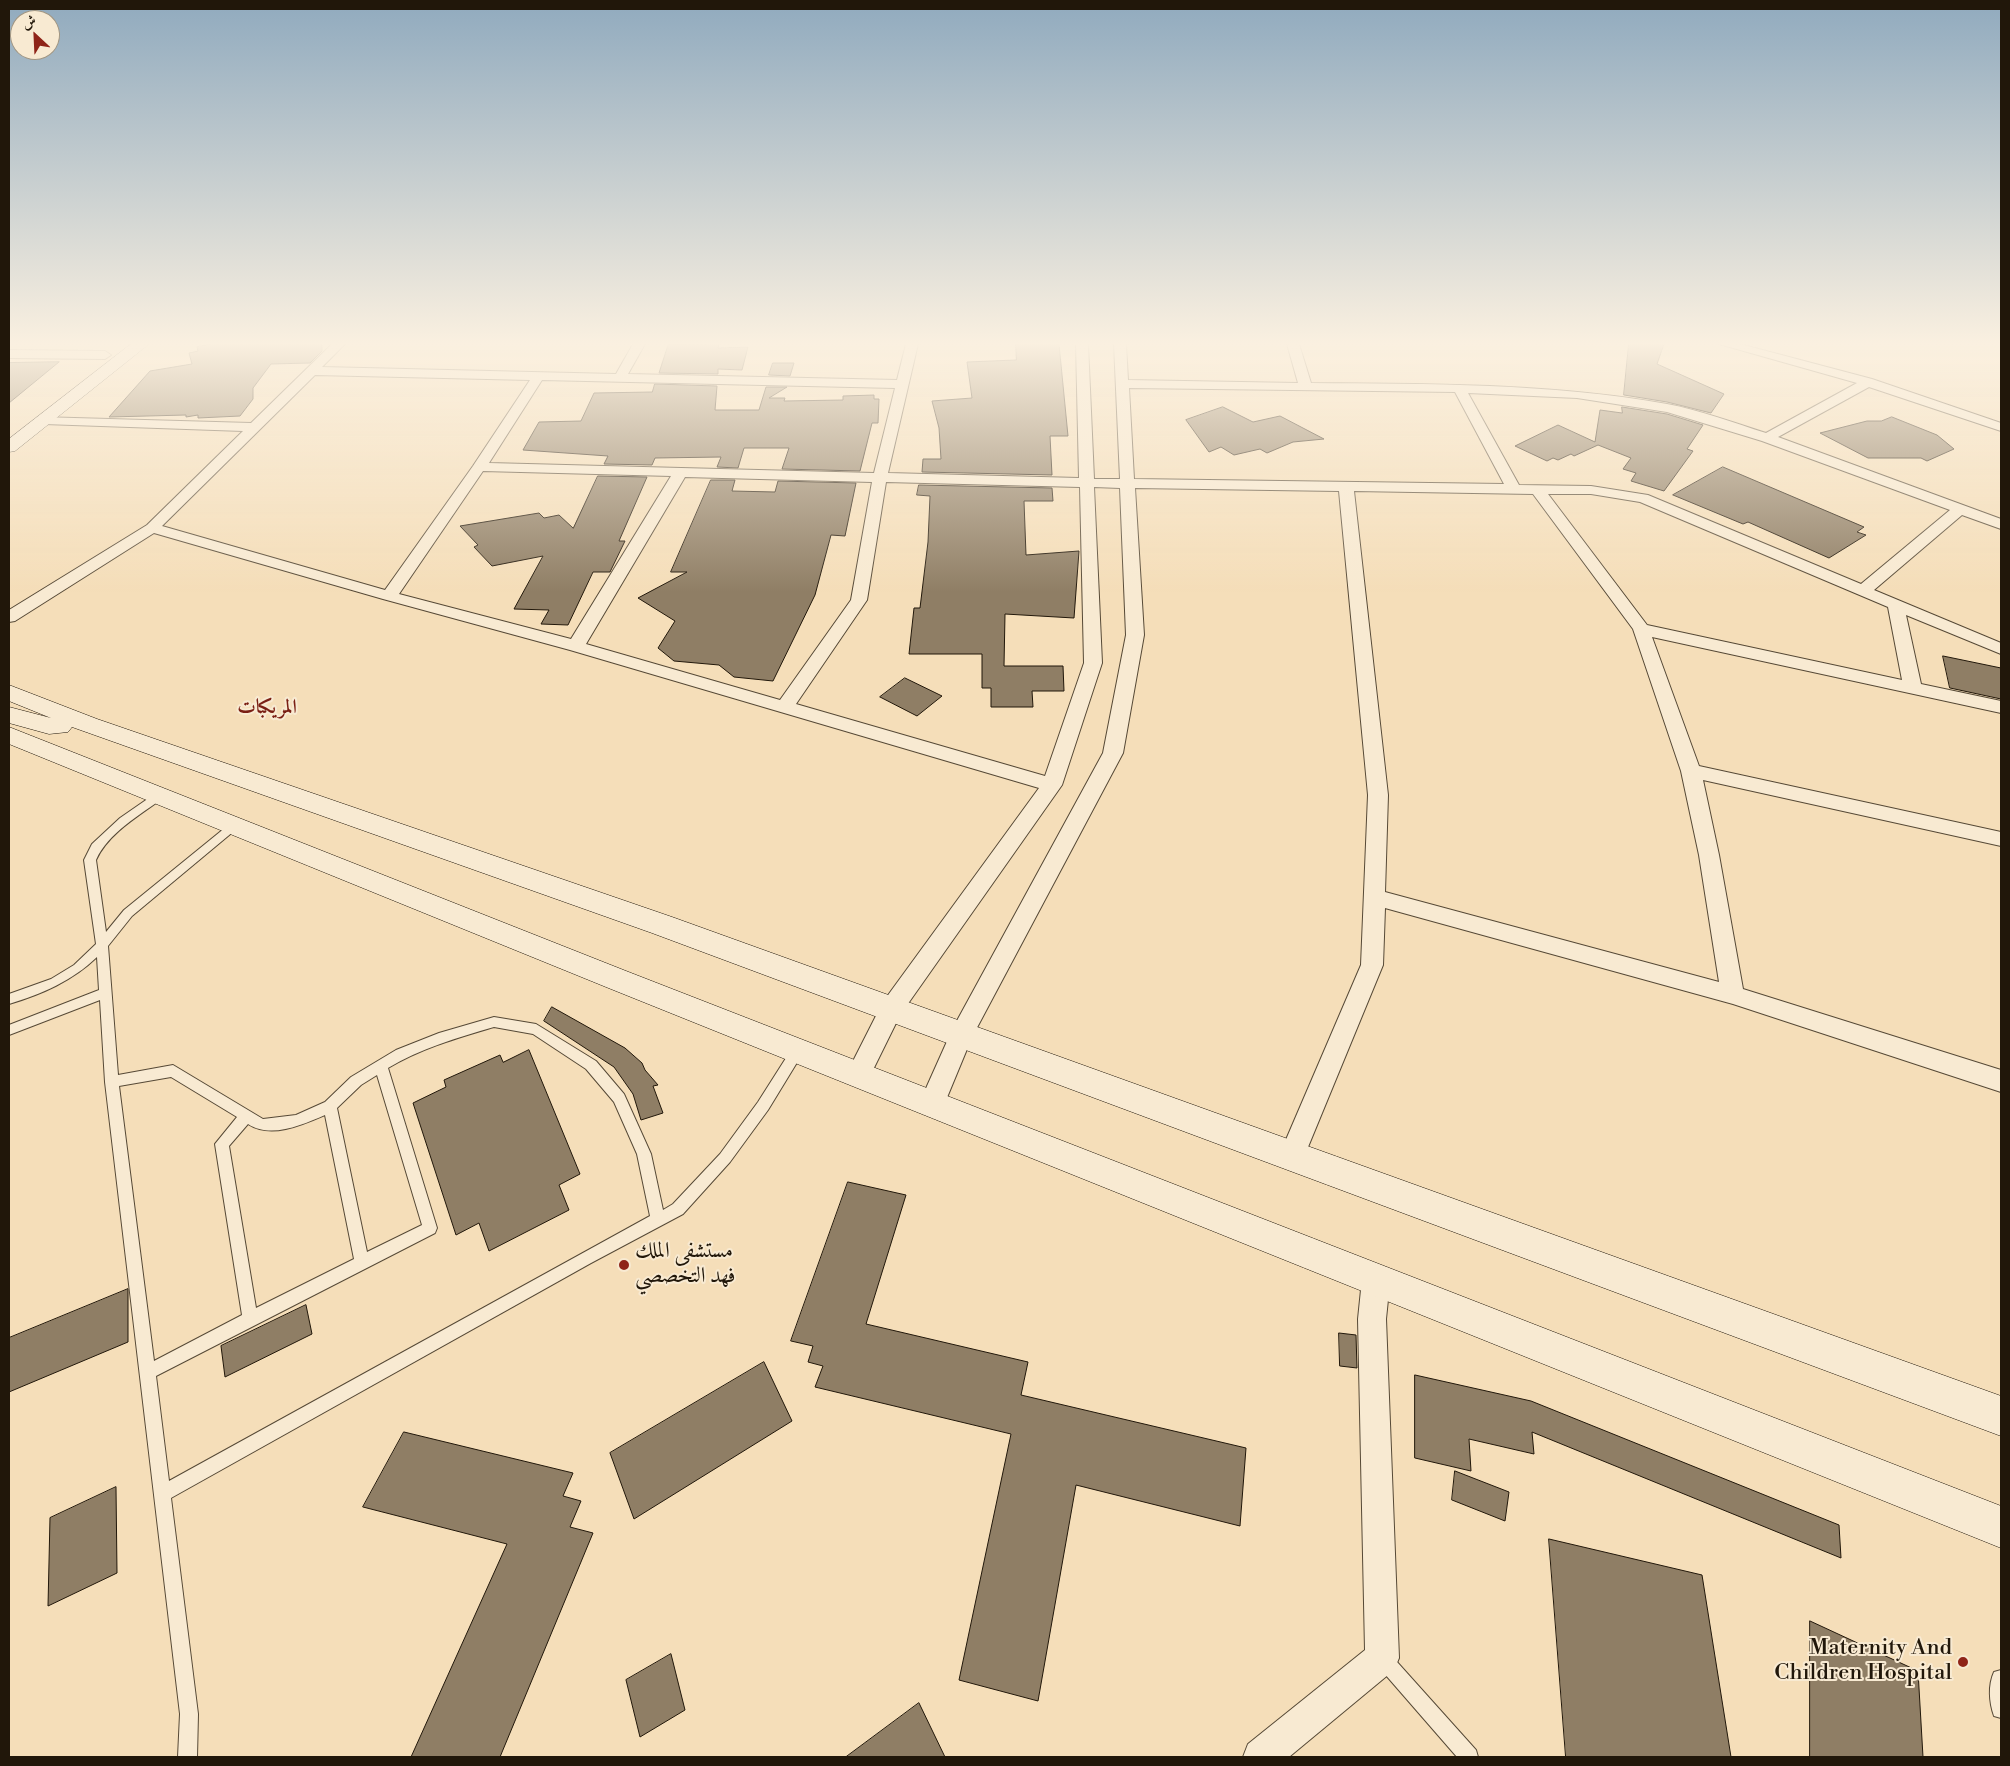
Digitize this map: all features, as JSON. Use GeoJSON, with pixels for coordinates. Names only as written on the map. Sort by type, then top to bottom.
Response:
{"type":"FeatureCollection","features":[{"type":"Feature","properties":{"kind":"street"},"geometry":{"type":"LineString","coordinates":[[9,447],[36,426]]}},
{"type":"Feature","properties":{"kind":"street"},"geometry":{"type":"LineString","coordinates":[[236,426],[254,427]]}},
{"type":"Feature","properties":{"kind":"street"},"geometry":{"type":"LineString","coordinates":[[389,596],[506,426]]}},
{"type":"Feature","properties":{"kind":"street"},"geometry":{"type":"LineString","coordinates":[[785,706],[859,600],[880,477],[893,426]]}},
{"type":"Feature","properties":{"kind":"street"},"geometry":{"type":"LineString","coordinates":[[858,1075],[891,1009],[1052,785],[1093,663],[1085,426]]}},
{"type":"Feature","properties":{"kind":"street"},"geometry":{"type":"LineString","coordinates":[[932,1104],[961,1035],[1114,754],[1135,635],[1125,426]]}},
{"type":"Feature","properties":{"kind":"street"},"geometry":{"type":"LineString","coordinates":[[1480,426],[1514,489]]}},
{"type":"Feature","properties":{"kind":"street"},"geometry":{"type":"LineString","coordinates":[[1727,426],[1767,438],[2001,524]]}},
{"type":"Feature","properties":{"kind":"street"},"geometry":{"type":"LineString","coordinates":[[1767,438],[1788,426]]}},
{"type":"Feature","properties":{"kind":"street"},"geometry":{"type":"LineString","coordinates":[[9,617],[152,528],[254,427]]}},
{"type":"Feature","properties":{"kind":"street"},"geometry":{"type":"LineString","coordinates":[[479,467],[1087,483],[1128,482],[1591,490],[1643,498],[2001,649]]}},
{"type":"Feature","properties":{"kind":"street"},"geometry":{"type":"LineString","coordinates":[[576,646],[681,472]]}},
{"type":"Feature","properties":{"kind":"street"},"geometry":{"type":"LineString","coordinates":[[1292,1156],[1372,964],[1378,794],[1346,486]]}},
{"type":"Feature","properties":{"kind":"street"},"geometry":{"type":"LineString","coordinates":[[1537,489],[1641,629],[1691,771],[1709,855],[1733,995]]}},
{"type":"Feature","properties":{"kind":"street"},"geometry":{"type":"LineString","coordinates":[[1864,590],[1960,509]]}},
{"type":"Feature","properties":{"kind":"street"},"geometry":{"type":"LineString","coordinates":[[152,528],[389,596],[576,646],[1052,785]]}},
{"type":"Feature","properties":{"kind":"street"},"geometry":{"type":"LineString","coordinates":[[1895,604],[1913,688]]}},
{"type":"Feature","properties":{"kind":"street"},"geometry":{"type":"LineString","coordinates":[[1641,629],[2001,707]]}},
{"type":"Feature","properties":{"kind":"street"},"geometry":{"type":"LineString","coordinates":[[9,692],[89,725],[662,925],[2001,1416]]}},
{"type":"Feature","properties":{"kind":"street"},"geometry":{"type":"LineString","coordinates":[[9,715],[49,726],[89,725]]}},
{"type":"Feature","properties":{"kind":"street"},"geometry":{"type":"LineString","coordinates":[[9,735],[858,1075],[2001,1527]]}},
{"type":"Feature","properties":{"kind":"street"},"geometry":{"type":"LineString","coordinates":[[1691,771],[2001,839]]}},
{"type":"Feature","properties":{"kind":"street"},"geometry":{"type":"LineString","coordinates":[[1374,896],[1733,995],[2001,1081]]}},
{"type":"Feature","properties":{"kind":"street"},"geometry":{"type":"LineString","coordinates":[[1261,1757],[1382,1658],[1372,1319],[1376,1280]]}},
{"type":"Feature","properties":{"kind":"lane"},"geometry":{"type":"LineString","coordinates":[[159,795],[124,821],[96,847],[90,860],[102,945],[112,1082],[163,1493],[188,1714],[188,1757]]}},
{"type":"Feature","properties":{"kind":"lane"},"geometry":{"type":"LineString","coordinates":[[9,999],[55,982],[78,968],[102,945],[128,914],[235,826]]}},
{"type":"Feature","properties":{"kind":"lane"},"geometry":{"type":"LineString","coordinates":[[9,1030],[105,994]]}},
{"type":"Feature","properties":{"kind":"lane"},"geometry":{"type":"LineString","coordinates":[[112,1082],[174,1071],[261,1125],[297,1121],[330,1106],[356,1081],[401,1054],[443,1037],[494,1022],[536,1029],[591,1065],[619,1098],[644,1154],[658,1219]]}},
{"type":"Feature","properties":{"kind":"lane"},"geometry":{"type":"LineString","coordinates":[[163,1493],[678,1209],[725,1158],[763,1106],[798,1051]]}},
{"type":"Feature","properties":{"kind":"lane"},"geometry":{"type":"LineString","coordinates":[[148,1372],[430,1228],[381,1066]]}},
{"type":"Feature","properties":{"kind":"lane"},"geometry":{"type":"LineString","coordinates":[[330,1106],[362,1262]]}},
{"type":"Feature","properties":{"kind":"lane"},"geometry":{"type":"LineString","coordinates":[[246,1116],[222,1144],[250,1319]]}},
{"type":"Feature","properties":{"kind":"lane"},"geometry":{"type":"LineString","coordinates":[[1382,1658],[1469,1757]]}},
{"type":"Feature","properties":{"kind":"lane"},"geometry":{"type":"LineString","coordinates":[[2001,1679],[1999,1683],[2001,1709]]}},
{"type":"Feature","properties":{"kind":"building"},"geometry":{"type":"Polygon","coordinates":[[[536,426],[871,426],[860,471],[782,469],[789,448],[744,448],[738,468],[717,467],[721,457],[655,458],[652,465],[604,464],[608,456],[523,450],[536,426]]]}},
{"type":"Feature","properties":{"kind":"building"},"geometry":{"type":"Polygon","coordinates":[[[939,426],[1067,426],[1068,436],[1050,436],[1052,475],[922,472],[923,459],[941,459],[939,426]]]}},
{"type":"Feature","properties":{"kind":"building"},"geometry":{"type":"Polygon","coordinates":[[[1191,426],[1300,426],[1324,439],[1293,442],[1267,453],[1260,449],[1234,455],[1221,447],[1209,452],[1191,426]]]}},
{"type":"Feature","properties":{"kind":"building"},"geometry":{"type":"Polygon","coordinates":[[[1555,426],[1561,426],[1595,442],[1597,426],[1702,426],[1687,449],[1693,451],[1664,491],[1631,481],[1636,473],[1623,469],[1631,458],[1598,445],[1574,456],[1571,454],[1558,460],[1553,458],[1547,461],[1515,446],[1555,426]]]}},
{"type":"Feature","properties":{"kind":"building"},"geometry":{"type":"Polygon","coordinates":[[[1846,426],[1916,426],[1937,435],[1954,449],[1927,461],[1921,458],[1868,458],[1820,433],[1846,426]]]}},
{"type":"Feature","properties":{"kind":"building"},"geometry":{"type":"Polygon","coordinates":[[[1723,467],[1864,527],[1857,532],[1866,535],[1829,558],[1748,522],[1743,524],[1673,495],[1723,467]]]}},
{"type":"Feature","properties":{"kind":"building"},"geometry":{"type":"Polygon","coordinates":[[[598,476],[647,477],[619,541],[625,541],[610,572],[593,572],[568,625],[541,624],[549,610],[514,609],[543,556],[492,566],[474,547],[478,545],[460,526],[539,513],[544,518],[559,515],[573,528],[598,476]]]}},
{"type":"Feature","properties":{"kind":"building"},"geometry":{"type":"Polygon","coordinates":[[[711,480],[735,480],[732,491],[775,492],[778,481],[856,483],[845,536],[831,535],[815,595],[773,681],[734,677],[719,665],[674,661],[658,648],[675,621],[638,598],[687,572],[671,572],[711,480]]]}},
{"type":"Feature","properties":{"kind":"building"},"geometry":{"type":"Polygon","coordinates":[[[919,485],[1052,488],[1053,501],[1024,501],[1026,555],[1079,551],[1074,618],[1005,614],[1004,666],[1063,666],[1064,691],[1032,691],[1033,707],[991,707],[991,688],[982,688],[982,654],[909,654],[914,608],[920,608],[928,542],[930,496],[917,495],[919,485]]]}},
{"type":"Feature","properties":{"kind":"building"},"geometry":{"type":"Polygon","coordinates":[[[1943,656],[2001,668],[2001,699],[1950,688],[1943,656]]]}},
{"type":"Feature","properties":{"kind":"building"},"geometry":{"type":"Polygon","coordinates":[[[905,678],[942,696],[917,716],[880,697],[905,678]]]}},
{"type":"Feature","properties":{"kind":"building"},"geometry":{"type":"Polygon","coordinates":[[[552,1007],[625,1048],[642,1063],[645,1070],[658,1085],[653,1086],[663,1113],[641,1120],[633,1094],[614,1067],[544,1021],[552,1007]]]}},
{"type":"Feature","properties":{"kind":"building"},"geometry":{"type":"Polygon","coordinates":[[[529,1050],[580,1174],[559,1185],[569,1210],[489,1251],[479,1223],[456,1235],[413,1103],[446,1087],[444,1080],[500,1055],[503,1062],[529,1050]]]}},
{"type":"Feature","properties":{"kind":"building"},"geometry":{"type":"Polygon","coordinates":[[[848,1182],[906,1195],[866,1324],[1028,1362],[1021,1395],[1246,1448],[1240,1526],[1076,1485],[1038,1701],[959,1680],[1011,1434],[815,1387],[823,1366],[808,1362],[813,1346],[791,1341],[848,1182]]]}},
{"type":"Feature","properties":{"kind":"building"},"geometry":{"type":"Polygon","coordinates":[[[128,1289],[128,1342],[9,1392],[9,1338],[128,1289]]]}},
{"type":"Feature","properties":{"kind":"building"},"geometry":{"type":"Polygon","coordinates":[[[306,1305],[312,1334],[225,1377],[221,1346],[306,1305]]]}},
{"type":"Feature","properties":{"kind":"building"},"geometry":{"type":"Polygon","coordinates":[[[1339,1333],[1356,1335],[1357,1368],[1340,1366],[1339,1333]]]}},
{"type":"Feature","properties":{"kind":"building"},"geometry":{"type":"Polygon","coordinates":[[[764,1362],[792,1421],[634,1519],[610,1453],[764,1362]]]}},
{"type":"Feature","properties":{"kind":"building"},"geometry":{"type":"Polygon","coordinates":[[[1415,1375],[1531,1401],[1839,1525],[1841,1558],[1532,1432],[1534,1454],[1469,1439],[1471,1471],[1415,1458],[1415,1375]]]}},
{"type":"Feature","properties":{"kind":"building"},"geometry":{"type":"Polygon","coordinates":[[[404,1432],[573,1473],[563,1496],[581,1501],[570,1527],[593,1533],[500,1757],[411,1757],[507,1544],[363,1507],[404,1432]]]}},
{"type":"Feature","properties":{"kind":"building"},"geometry":{"type":"Polygon","coordinates":[[[1455,1471],[1509,1492],[1505,1521],[1452,1500],[1455,1471]]]}},
{"type":"Feature","properties":{"kind":"building"},"geometry":{"type":"Polygon","coordinates":[[[116,1487],[117,1573],[48,1606],[50,1518],[116,1487]]]}},
{"type":"Feature","properties":{"kind":"building"},"geometry":{"type":"Polygon","coordinates":[[[1549,1539],[1702,1575],[1731,1757],[1566,1757],[1549,1539]]]}},
{"type":"Feature","properties":{"kind":"building"},"geometry":{"type":"Polygon","coordinates":[[[1810,1621],[1918,1671],[1923,1757],[1810,1757],[1810,1621]]]}},
{"type":"Feature","properties":{"kind":"building"},"geometry":{"type":"Polygon","coordinates":[[[671,1654],[685,1710],[640,1737],[626,1680],[671,1654]]]}},
{"type":"Feature","properties":{"kind":"building"},"geometry":{"type":"Polygon","coordinates":[[[919,1703],[945,1757],[846,1757],[919,1703]]]}},
{"type":"Feature","properties":{"kind":"place","name":"مستشفى الملك فهد التخصصي"},"geometry":{"type":"Point","coordinates":[624,1265]}},
{"type":"Feature","properties":{"kind":"place","name":"Maternity And Children Hospital"},"geometry":{"type":"Point","coordinates":[1963,1662]}},
{"type":"Feature","properties":{"kind":"district","name":"المريكبات"},"geometry":{"type":"Point","coordinates":[267,708]}}]}
